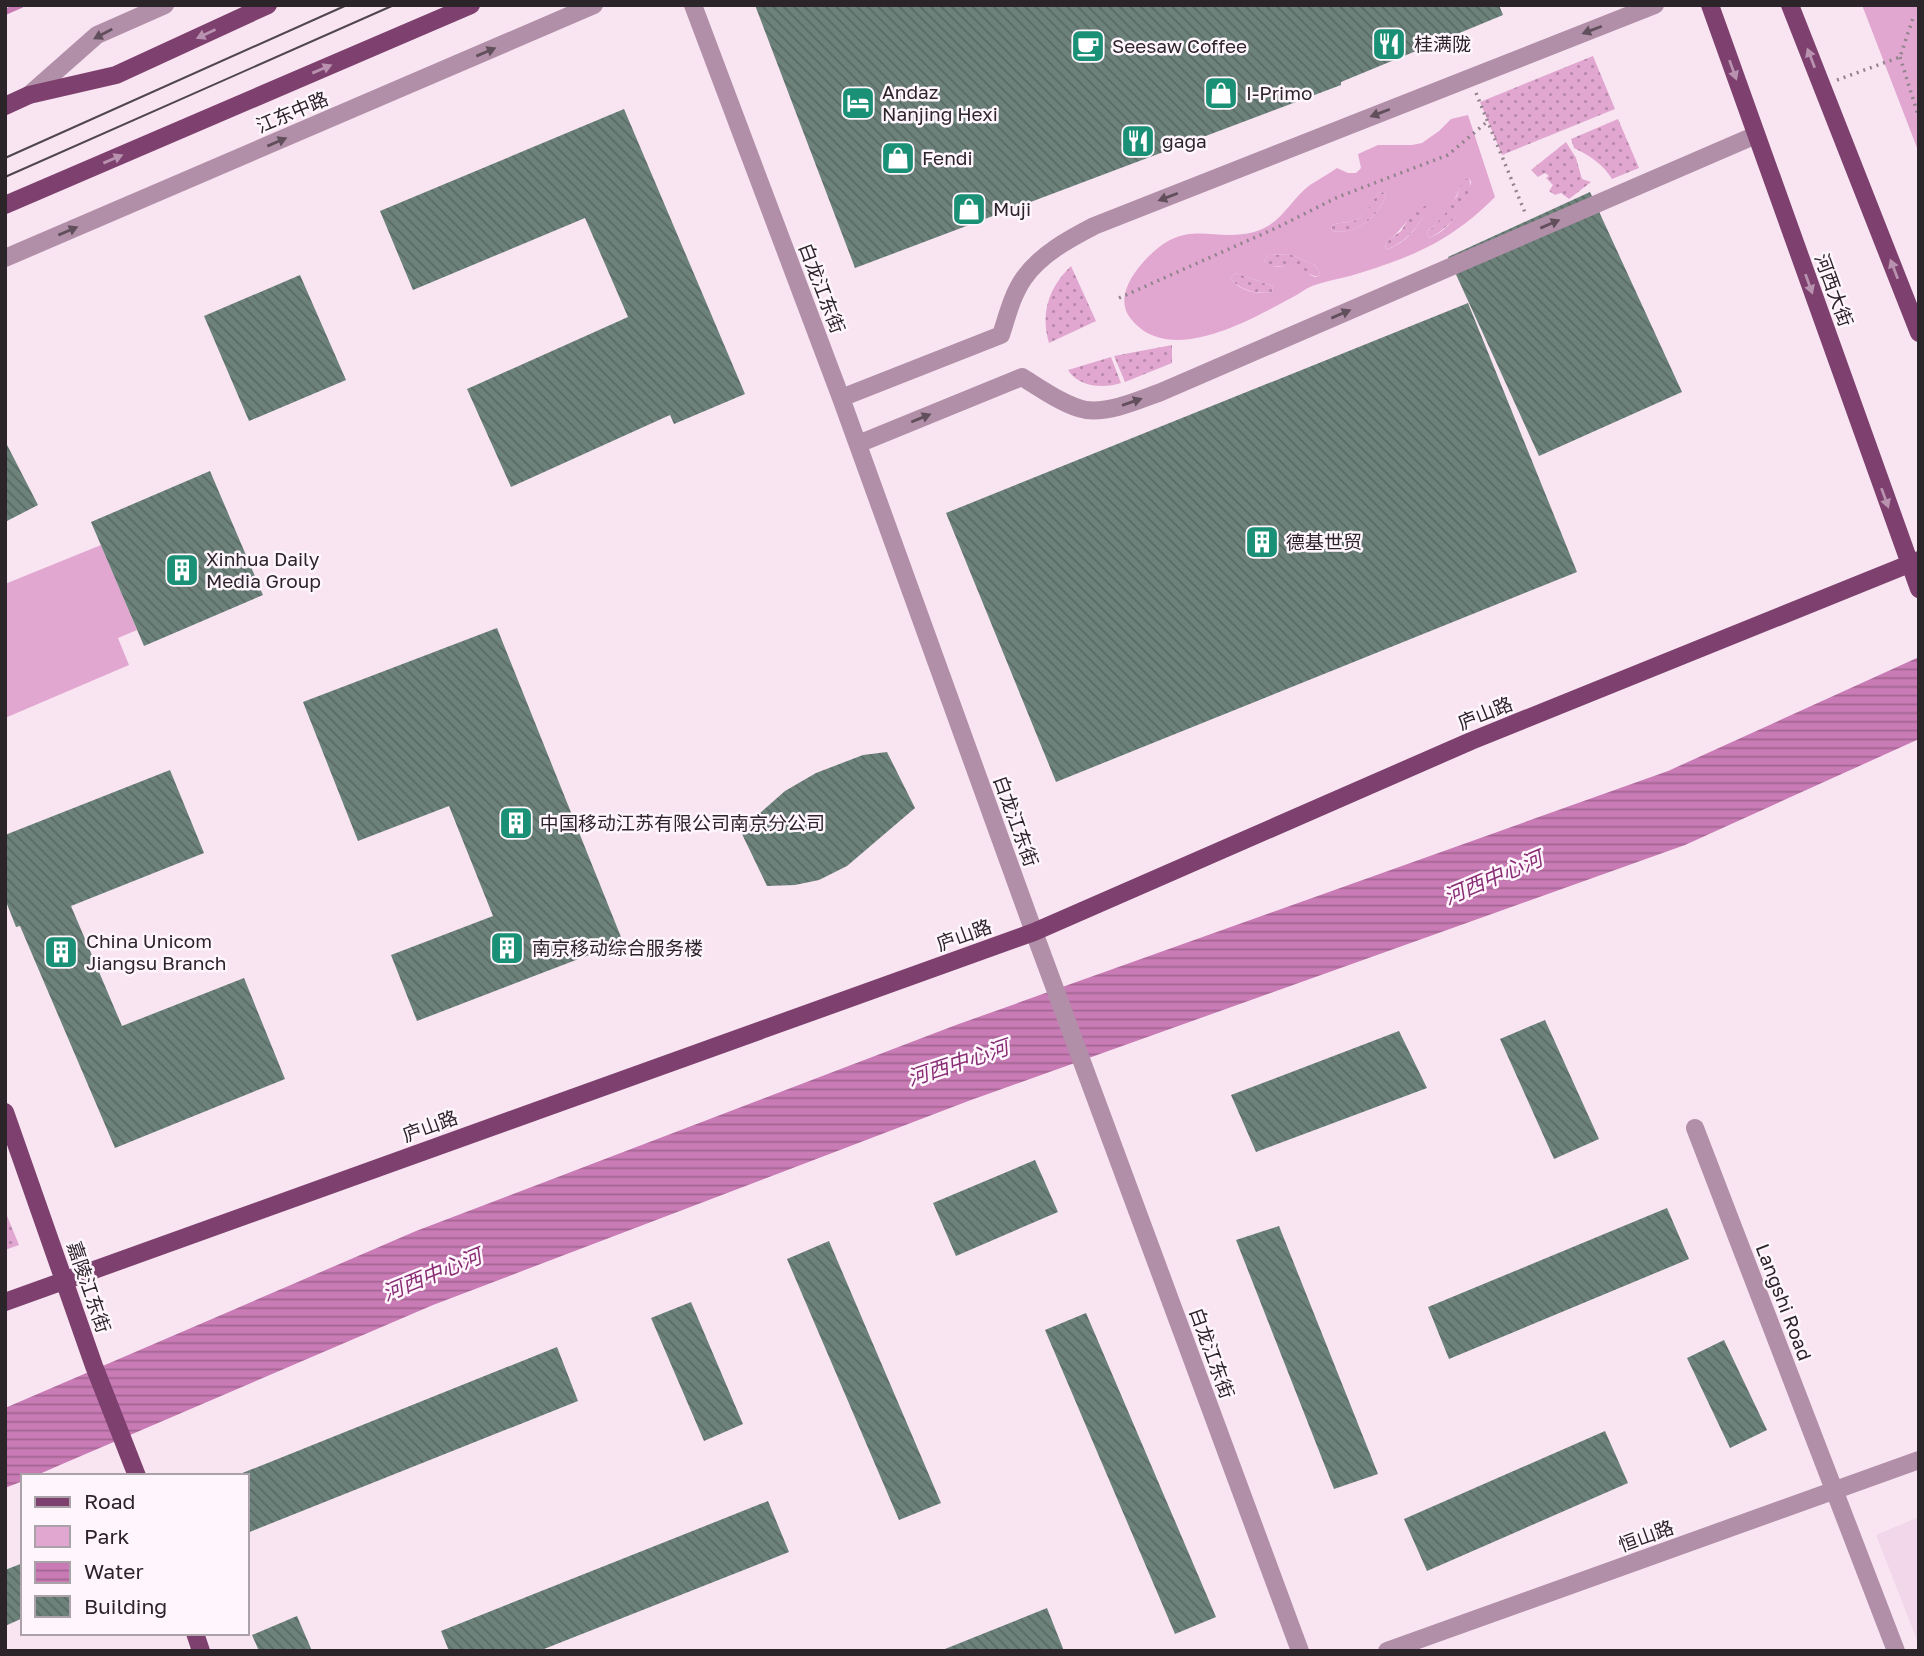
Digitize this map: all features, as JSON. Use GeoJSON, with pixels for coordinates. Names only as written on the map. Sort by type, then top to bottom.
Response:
{"type":"FeatureCollection","features":[{"type":"Feature","properties":{"kind":"main road"},"geometry":{"type":"LineString","coordinates":[[5,106],[29,95],[116,75],[268,5]]}},
{"type":"Feature","properties":{"kind":"main road","name":"江东中路"},"geometry":{"type":"LineString","coordinates":[[5,205],[471,5]]}},
{"type":"Feature","properties":{"kind":"main road","name":"河西大街"},"geometry":{"type":"LineString","coordinates":[[1710,5],[1914,562],[1919,589]]}},
{"type":"Feature","properties":{"kind":"main road"},"geometry":{"type":"LineString","coordinates":[[1790,5],[1919,333]]}},
{"type":"Feature","properties":{"kind":"main road","name":"庐山路"},"geometry":{"type":"LineString","coordinates":[[5,1302],[1034,932],[1471,741],[1914,562]]}},
{"type":"Feature","properties":{"kind":"main road","name":"嘉陵江东街"},"geometry":{"type":"LineString","coordinates":[[5,1112],[94,1366],[136,1474]]}},
{"type":"Feature","properties":{"kind":"street"},"geometry":{"type":"LineString","coordinates":[[29,95],[97,35],[165,5]]}},
{"type":"Feature","properties":{"kind":"street","name":"江东中路"},"geometry":{"type":"LineString","coordinates":[[5,258],[594,5]]}},
{"type":"Feature","properties":{"kind":"street","name":"白龙江东街"},"geometry":{"type":"LineString","coordinates":[[693,5],[858,444],[1034,932],[1300,1651]]}},
{"type":"Feature","properties":{"kind":"street"},"geometry":{"type":"LineString","coordinates":[[841,398],[1001,335],[1009,309],[1024,278],[1059,245],[1094,226],[1655,5]]}},
{"type":"Feature","properties":{"kind":"street"},"geometry":{"type":"LineString","coordinates":[[858,444],[1022,377],[1052,396],[1086,410],[1123,406],[1756,135]]}},
{"type":"Feature","properties":{"kind":"street","name":"Langshi Road"},"geometry":{"type":"LineString","coordinates":[[1695,1128],[1896,1651]]}},
{"type":"Feature","properties":{"kind":"street","name":"恒山路"},"geometry":{"type":"LineString","coordinates":[[1387,1651],[1919,1460]]}},
{"type":"Feature","properties":{"kind":"path"},"geometry":{"type":"LineString","coordinates":[[1914,15],[1900,57],[1919,118]]}},
{"type":"Feature","properties":{"kind":"path"},"geometry":{"type":"LineString","coordinates":[[1822,86],[1900,57]]}},
{"type":"Feature","properties":{"kind":"path"},"geometry":{"type":"LineString","coordinates":[[1470,78],[1533,232]]}},
{"type":"Feature","properties":{"kind":"path"},"geometry":{"type":"LineString","coordinates":[[1119,298],[1338,198],[1448,155],[1488,121]]}},
{"type":"Feature","properties":{"kind":"shaded area"},"geometry":{"type":"Polygon","coordinates":[[[1919,1517],[1919,1645],[1876,1535],[1919,1517]]]}},
{"type":"Feature","properties":{"kind":"green space"},"geometry":{"type":"Polygon","coordinates":[[[1862,5],[1919,5],[1919,153],[1862,5]]]}},
{"type":"Feature","properties":{"kind":"green space"},"geometry":{"type":"Polygon","coordinates":[[[1593,56],[1615,109],[1502,155],[1480,102],[1593,56]]]}},
{"type":"Feature","properties":{"kind":"green space"},"geometry":{"type":"Polygon","coordinates":[[[1468,115],[1495,197],[1465,224],[1434,244],[1401,259],[1312,286],[1240,324],[1200,337],[1180,340],[1161,338],[1144,331],[1128,314],[1124,300],[1131,279],[1144,261],[1163,244],[1189,234],[1239,235],[1263,229],[1278,218],[1310,185],[1337,168],[1356,173],[1361,168],[1358,154],[1378,145],[1422,143],[1451,119],[1468,115]],[[1469,178],[1462,181],[1449,209],[1427,231],[1429,238],[1451,223],[1462,207],[1471,182],[1469,178]],[[1383,192],[1378,193],[1362,216],[1354,221],[1334,224],[1331,226],[1332,231],[1350,231],[1365,223],[1378,211],[1386,195],[1383,192]],[[1428,205],[1386,242],[1385,250],[1412,233],[1428,205]],[[1290,254],[1269,255],[1264,261],[1276,267],[1297,267],[1315,277],[1320,273],[1315,265],[1290,254]],[[1236,273],[1230,278],[1249,291],[1272,292],[1273,286],[1236,273]]]}},
{"type":"Feature","properties":{"kind":"green space"},"geometry":{"type":"Polygon","coordinates":[[[1618,119],[1639,168],[1612,179],[1596,161],[1574,148],[1571,139],[1618,119]]]}},
{"type":"Feature","properties":{"kind":"green space"},"geometry":{"type":"Polygon","coordinates":[[[1566,142],[1576,158],[1582,179],[1591,182],[1569,199],[1561,193],[1555,195],[1549,191],[1553,185],[1546,178],[1549,176],[1545,173],[1538,177],[1531,170],[1566,142]]]}},
{"type":"Feature","properties":{"kind":"green space"},"geometry":{"type":"Polygon","coordinates":[[[1469,178],[1468,196],[1459,213],[1429,238],[1427,231],[1457,196],[1462,180],[1469,178]]]}},
{"type":"Feature","properties":{"kind":"green space"},"geometry":{"type":"Polygon","coordinates":[[[1383,192],[1386,195],[1378,211],[1365,223],[1350,231],[1332,231],[1331,226],[1334,224],[1351,222],[1362,216],[1378,193],[1383,192]]]}},
{"type":"Feature","properties":{"kind":"green space"},"geometry":{"type":"Polygon","coordinates":[[[1429,204],[1412,232],[1400,243],[1385,250],[1386,242],[1401,231],[1414,210],[1429,204]]]}},
{"type":"Feature","properties":{"kind":"green space"},"geometry":{"type":"Polygon","coordinates":[[[1290,254],[1315,265],[1320,273],[1318,277],[1288,267],[1269,266],[1264,261],[1269,255],[1290,254]]]}},
{"type":"Feature","properties":{"kind":"green space"},"geometry":{"type":"Polygon","coordinates":[[[1071,266],[1096,321],[1049,343],[1046,332],[1048,301],[1057,283],[1071,266]]]}},
{"type":"Feature","properties":{"kind":"green space"},"geometry":{"type":"Polygon","coordinates":[[[1236,273],[1273,286],[1272,292],[1255,292],[1244,288],[1230,278],[1236,273]]]}},
{"type":"Feature","properties":{"kind":"green space"},"geometry":{"type":"Polygon","coordinates":[[[1172,345],[1172,363],[1125,382],[1114,356],[1172,345]]]}},
{"type":"Feature","properties":{"kind":"green space"},"geometry":{"type":"Polygon","coordinates":[[[1111,357],[1121,383],[1092,385],[1078,380],[1068,370],[1111,357]]]}},
{"type":"Feature","properties":{"kind":"green space"},"geometry":{"type":"Polygon","coordinates":[[[101,545],[137,630],[118,638],[129,665],[5,718],[5,584],[101,545]]]}},
{"type":"Feature","properties":{"kind":"green space"},"geometry":{"type":"Polygon","coordinates":[[[5,1211],[19,1245],[5,1250],[5,1211]]]}},
{"type":"Feature","properties":{"kind":"water","name":"河西中心河"},"geometry":{"type":"Polygon","coordinates":[[[1919,657],[1919,739],[1685,845],[971,1100],[433,1305],[40,1474],[21,1474],[21,1482],[5,1488],[5,1408],[416,1231],[956,1025],[1668,771],[1919,657]]]}},
{"type":"Feature","properties":{"kind":"building"},"geometry":{"type":"Polygon","coordinates":[[[755,5],[1499,5],[1503,15],[1341,82],[1341,85],[855,268],[755,5]]]}},
{"type":"Feature","properties":{"kind":"building"},"geometry":{"type":"Polygon","coordinates":[[[624,109],[745,394],[674,424],[670,415],[511,487],[467,389],[628,317],[585,218],[413,290],[380,211],[624,109]]]}},
{"type":"Feature","properties":{"kind":"building"},"geometry":{"type":"Polygon","coordinates":[[[1590,192],[1682,392],[1539,456],[1448,257],[1590,192]]]}},
{"type":"Feature","properties":{"kind":"building"},"geometry":{"type":"Polygon","coordinates":[[[300,275],[346,380],[249,421],[204,316],[300,275]]]}},
{"type":"Feature","properties":{"kind":"building","name":"德基世贸"},"geometry":{"type":"Polygon","coordinates":[[[1468,303],[1577,572],[1056,782],[946,513],[1468,303]]]}},
{"type":"Feature","properties":{"kind":"building"},"geometry":{"type":"Polygon","coordinates":[[[5,441],[38,505],[5,522],[5,441]]]}},
{"type":"Feature","properties":{"kind":"building","name":"Xinhua Daily Media Group"},"geometry":{"type":"Polygon","coordinates":[[[210,471],[263,595],[144,646],[91,522],[210,471]]]}},
{"type":"Feature","properties":{"kind":"building","name":"中国移动江苏有限公司南京分公司"},"geometry":{"type":"Polygon","coordinates":[[[497,628],[623,942],[417,1021],[391,955],[493,916],[449,806],[358,841],[303,702],[497,628]]]}},
{"type":"Feature","properties":{"kind":"building"},"geometry":{"type":"Polygon","coordinates":[[[887,752],[915,808],[847,866],[819,880],[795,885],[767,886],[742,834],[759,814],[785,791],[816,773],[863,755],[887,752]]]}},
{"type":"Feature","properties":{"kind":"building","name":"China Unicom Jiangsu Branch"},"geometry":{"type":"Polygon","coordinates":[[[170,770],[204,853],[71,906],[122,1026],[244,978],[285,1079],[115,1148],[20,926],[16,927],[5,899],[5,835],[170,770]]]}},
{"type":"Feature","properties":{"kind":"building"},"geometry":{"type":"Polygon","coordinates":[[[1545,1020],[1599,1139],[1554,1159],[1500,1039],[1545,1020]]]}},
{"type":"Feature","properties":{"kind":"building"},"geometry":{"type":"Polygon","coordinates":[[[1399,1031],[1427,1088],[1256,1152],[1231,1095],[1399,1031]]]}},
{"type":"Feature","properties":{"kind":"building"},"geometry":{"type":"Polygon","coordinates":[[[1035,1160],[1058,1212],[956,1256],[933,1203],[1035,1160]]]}},
{"type":"Feature","properties":{"kind":"building"},"geometry":{"type":"Polygon","coordinates":[[[1667,1208],[1689,1259],[1449,1359],[1428,1307],[1667,1208]]]}},
{"type":"Feature","properties":{"kind":"building"},"geometry":{"type":"Polygon","coordinates":[[[1279,1226],[1378,1474],[1334,1489],[1236,1240],[1279,1226]]]}},
{"type":"Feature","properties":{"kind":"building"},"geometry":{"type":"Polygon","coordinates":[[[829,1241],[941,1503],[899,1520],[787,1259],[829,1241]]]}},
{"type":"Feature","properties":{"kind":"building"},"geometry":{"type":"Polygon","coordinates":[[[691,1302],[743,1424],[704,1441],[651,1318],[691,1302]]]}},
{"type":"Feature","properties":{"kind":"building"},"geometry":{"type":"Polygon","coordinates":[[[1086,1313],[1216,1617],[1175,1634],[1045,1330],[1086,1313]]]}},
{"type":"Feature","properties":{"kind":"building"},"geometry":{"type":"Polygon","coordinates":[[[1724,1340],[1767,1430],[1730,1448],[1687,1358],[1724,1340]]]}},
{"type":"Feature","properties":{"kind":"building"},"geometry":{"type":"Polygon","coordinates":[[[557,1347],[578,1401],[248,1533],[248,1474],[240,1474],[557,1347]]]}},
{"type":"Feature","properties":{"kind":"building"},"geometry":{"type":"Polygon","coordinates":[[[1605,1431],[1628,1483],[1427,1571],[1404,1519],[1605,1431]]]}},
{"type":"Feature","properties":{"kind":"building"},"geometry":{"type":"Polygon","coordinates":[[[768,1501],[789,1552],[539,1651],[449,1651],[441,1631],[768,1501]]]}},
{"type":"Feature","properties":{"kind":"building"},"geometry":{"type":"Polygon","coordinates":[[[21,1564],[21,1619],[5,1626],[5,1570],[21,1564]]]}},
{"type":"Feature","properties":{"kind":"building"},"geometry":{"type":"Polygon","coordinates":[[[1047,1608],[1064,1651],[940,1651],[1047,1608]]]}},
{"type":"Feature","properties":{"kind":"building"},"geometry":{"type":"Polygon","coordinates":[[[297,1616],[312,1651],[259,1651],[252,1635],[297,1616]]]}},
{"type":"Feature","properties":{"kind":"waterway"},"geometry":{"type":"LineString","coordinates":[[5,12],[21,5]]}},
{"type":"Feature","properties":{"kind":"tram line"},"geometry":{"type":"LineString","coordinates":[[5,158],[347,5]]}},
{"type":"Feature","properties":{"kind":"tram line"},"geometry":{"type":"LineString","coordinates":[[5,177],[394,5]]}},
{"type":"Feature","properties":{"kind":"place","name":"桂满陇"},"geometry":{"type":"Point","coordinates":[1389,44]}},
{"type":"Feature","properties":{"kind":"place","name":"Seesaw Coffee"},"geometry":{"type":"Point","coordinates":[1088,46]}},
{"type":"Feature","properties":{"kind":"place","name":"I-Primo"},"geometry":{"type":"Point","coordinates":[1221,93]}},
{"type":"Feature","properties":{"kind":"place","name":"Andaz Nanjing Hexi"},"geometry":{"type":"Point","coordinates":[858,103]}},
{"type":"Feature","properties":{"kind":"place","name":"gaga"},"geometry":{"type":"Point","coordinates":[1138,141]}},
{"type":"Feature","properties":{"kind":"place","name":"Fendi"},"geometry":{"type":"Point","coordinates":[898,158]}},
{"type":"Feature","properties":{"kind":"place","name":"Muji"},"geometry":{"type":"Point","coordinates":[969,209]}},
{"type":"Feature","properties":{"kind":"place","name":"德基世贸"},"geometry":{"type":"Point","coordinates":[1262,542]}},
{"type":"Feature","properties":{"kind":"place","name":"Xinhua Daily Media Group"},"geometry":{"type":"Point","coordinates":[182,570]}},
{"type":"Feature","properties":{"kind":"place","name":"中国移动江苏有限公司南京分公司"},"geometry":{"type":"Point","coordinates":[516,823]}},
{"type":"Feature","properties":{"kind":"place","name":"南京移动综合服务楼"},"geometry":{"type":"Point","coordinates":[507,948]}},
{"type":"Feature","properties":{"kind":"place","name":"China Unicom Jiangsu Branch"},"geometry":{"type":"Point","coordinates":[61,952]}}]}
